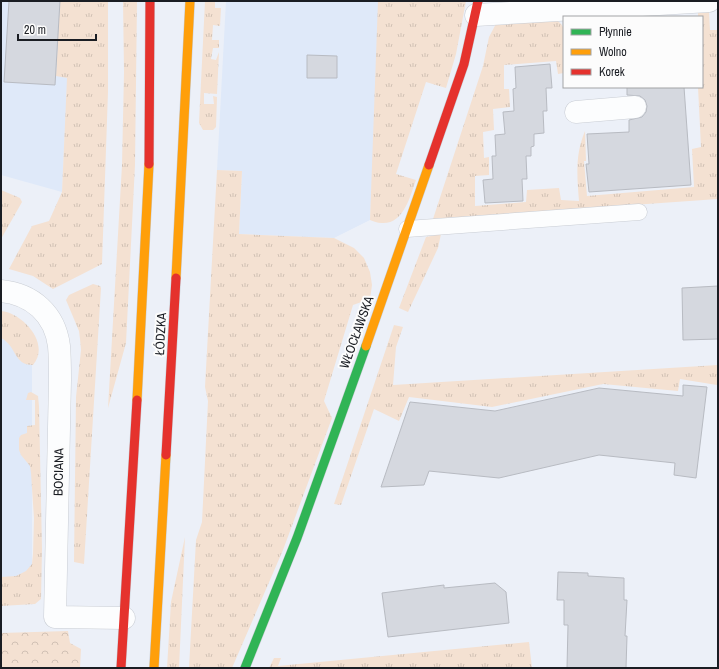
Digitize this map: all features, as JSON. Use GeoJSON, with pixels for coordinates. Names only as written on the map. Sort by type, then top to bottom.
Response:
{"type":"FeatureCollection","features":[{"type":"Feature","properties":{"kind":"main road","name":"ŁÓDZKA"},"geometry":{"type":"LineString","coordinates":[[121,668],[140,345],[148,166],[150,1]]}},
{"type":"Feature","properties":{"kind":"main road","name":"ŁÓDZKA"},"geometry":{"type":"LineString","coordinates":[[154,668],[182,175],[190,1]]}},
{"type":"Feature","properties":{"kind":"main road","name":"WŁOCŁAWSKA"},"geometry":{"type":"LineString","coordinates":[[245,668],[297,538],[407,229],[464,64],[477,8]]}},
{"type":"Feature","properties":{"kind":"street"},"geometry":{"type":"LineString","coordinates":[[477,8],[709,1]]}},
{"type":"Feature","properties":{"kind":"street"},"geometry":{"type":"LineString","coordinates":[[576,112],[635,107]]}},
{"type":"Feature","properties":{"kind":"street","name":"BOCIANA"},"geometry":{"type":"LineString","coordinates":[[1,291],[21,295],[43,310],[56,332],[59,346],[60,380],[55,617],[124,618]]}},
{"type":"Feature","properties":{"kind":"lane"},"geometry":{"type":"LineString","coordinates":[[407,229],[639,212]]}},
{"type":"Feature","properties":{"kind":"shaded area"},"geometry":{"type":"Polygon","coordinates":[[[1,1],[71,1],[62,192],[1,175],[1,1]]]}},
{"type":"Feature","properties":{"kind":"shaded area"},"geometry":{"type":"Polygon","coordinates":[[[226,1],[381,1],[370,220],[334,238],[239,234],[242,171],[217,170],[226,1]]]}},
{"type":"Feature","properties":{"kind":"shaded area"},"geometry":{"type":"Polygon","coordinates":[[[1,317],[32,334],[32,579],[1,580],[1,317]]]}},
{"type":"Feature","properties":{"kind":"green space"},"geometry":{"type":"Polygon","coordinates":[[[60,1],[108,1],[108,92],[102,264],[53,289],[33,276],[9,269],[32,226],[49,221],[62,192],[67,78],[56,76],[60,1]]]}},
{"type":"Feature","properties":{"kind":"green space"},"geometry":{"type":"Polygon","coordinates":[[[123,1],[137,1],[135,165],[126,343],[108,408],[122,165],[124,72],[123,1]]]}},
{"type":"Feature","properties":{"kind":"green space"},"geometry":{"type":"Polygon","coordinates":[[[205,1],[215,1],[215,8],[221,8],[220,26],[213,25],[212,40],[219,40],[219,48],[213,48],[211,59],[216,60],[219,52],[217,94],[204,93],[204,104],[214,104],[213,96],[217,97],[216,127],[213,130],[203,130],[199,123],[205,1]]]}},
{"type":"Feature","properties":{"kind":"green space"},"geometry":{"type":"Polygon","coordinates":[[[378,1],[466,1],[456,54],[446,88],[426,82],[396,174],[416,180],[411,194],[401,214],[389,222],[381,223],[370,220],[378,1]]]}},
{"type":"Feature","properties":{"kind":"green space"},"geometry":{"type":"Polygon","coordinates":[[[709,12],[710,30],[718,30],[718,199],[433,219],[483,66],[489,37],[498,20],[554,18],[558,21],[563,27],[563,73],[558,74],[556,61],[504,65],[504,89],[509,89],[510,107],[493,109],[494,130],[483,132],[484,158],[489,157],[489,175],[475,176],[475,206],[526,202],[527,190],[559,188],[561,200],[579,201],[577,174],[578,157],[585,131],[586,161],[584,161],[587,196],[694,187],[692,149],[701,147],[698,88],[703,88],[703,16],[698,16],[698,13],[709,12]]]}},
{"type":"Feature","properties":{"kind":"green space"},"geometry":{"type":"Polygon","coordinates":[[[217,170],[242,171],[239,234],[334,238],[354,248],[364,258],[370,272],[372,285],[370,299],[353,305],[324,401],[332,418],[283,550],[232,668],[189,668],[196,540],[202,522],[208,401],[205,387],[217,170]]]}},
{"type":"Feature","properties":{"kind":"green space"},"geometry":{"type":"Polygon","coordinates":[[[1,190],[20,198],[22,202],[1,239],[1,190]]]}},
{"type":"Feature","properties":{"kind":"green space"},"geometry":{"type":"Polygon","coordinates":[[[441,234],[438,248],[408,312],[399,308],[426,237],[441,234]]]}},
{"type":"Feature","properties":{"kind":"green space"},"geometry":{"type":"Polygon","coordinates":[[[93,284],[100,286],[101,288],[84,564],[74,562],[76,397],[81,350],[79,331],[66,300],[69,295],[93,284]]]}},
{"type":"Feature","properties":{"kind":"green space"},"geometry":{"type":"Polygon","coordinates":[[[1,311],[18,317],[26,323],[37,339],[39,348],[38,357],[33,365],[22,362],[18,359],[6,341],[1,338],[1,311]]]}},
{"type":"Feature","properties":{"kind":"green space"},"geometry":{"type":"Polygon","coordinates":[[[394,325],[403,327],[396,347],[393,385],[718,365],[718,392],[717,385],[680,379],[678,391],[603,384],[492,407],[409,397],[399,421],[374,409],[341,505],[334,504],[394,325]]]}},
{"type":"Feature","properties":{"kind":"green space"},"geometry":{"type":"Polygon","coordinates":[[[31,392],[38,396],[39,406],[42,549],[41,599],[35,604],[1,606],[1,577],[16,576],[26,571],[32,564],[34,518],[31,473],[30,466],[19,450],[19,438],[21,435],[27,433],[27,426],[35,425],[35,400],[26,400],[28,393],[31,392]]]}},
{"type":"Feature","properties":{"kind":"green space"},"geometry":{"type":"Polygon","coordinates":[[[185,537],[179,668],[167,668],[171,602],[185,537]]]}},
{"type":"Feature","properties":{"kind":"green space"},"geometry":{"type":"Polygon","coordinates":[[[68,631],[70,643],[81,649],[80,668],[1,668],[1,633],[68,631]]]}},
{"type":"Feature","properties":{"kind":"green space"},"geometry":{"type":"Polygon","coordinates":[[[529,642],[532,668],[269,668],[274,658],[281,658],[278,666],[529,642]]]}},
{"type":"Feature","properties":{"kind":"building"},"geometry":{"type":"Polygon","coordinates":[[[9,1],[60,1],[55,85],[4,82],[9,1]]]}},
{"type":"Feature","properties":{"kind":"building"},"geometry":{"type":"Polygon","coordinates":[[[307,55],[337,56],[337,78],[307,78],[307,55]]]}},
{"type":"Feature","properties":{"kind":"building"},"geometry":{"type":"Polygon","coordinates":[[[550,64],[552,88],[546,88],[547,111],[543,111],[544,133],[534,134],[534,146],[531,147],[531,156],[526,156],[527,179],[522,179],[523,201],[485,203],[483,180],[493,179],[492,156],[496,156],[495,135],[505,134],[503,112],[514,111],[513,89],[516,88],[515,67],[550,64]]]}},
{"type":"Feature","properties":{"kind":"building"},"geometry":{"type":"Polygon","coordinates":[[[627,88],[684,88],[691,185],[589,192],[586,164],[589,164],[587,134],[629,132],[629,120],[642,117],[646,112],[647,106],[645,100],[640,96],[627,95],[627,88]]]}},
{"type":"Feature","properties":{"kind":"building"},"geometry":{"type":"Polygon","coordinates":[[[718,286],[718,339],[683,340],[682,288],[718,286]]]}},
{"type":"Feature","properties":{"kind":"building"},"geometry":{"type":"Polygon","coordinates":[[[683,385],[707,387],[696,478],[674,475],[675,463],[599,455],[499,478],[429,471],[424,485],[381,487],[410,402],[495,411],[599,388],[683,396],[683,385]]]}},
{"type":"Feature","properties":{"kind":"building"},"geometry":{"type":"Polygon","coordinates":[[[558,572],[588,573],[588,576],[624,578],[624,600],[627,600],[625,636],[627,636],[626,668],[567,668],[568,625],[564,625],[564,600],[557,600],[558,572]]]}},
{"type":"Feature","properties":{"kind":"building"},"geometry":{"type":"Polygon","coordinates":[[[495,583],[506,592],[509,623],[388,637],[382,593],[444,585],[444,588],[495,583]]]}},
{"type":"Feature","properties":{"kind":"traffic: fast"},"geometry":{"type":"LineString","coordinates":[[245,668],[297,538],[366,346]]}},
{"type":"Feature","properties":{"kind":"traffic: slow"},"geometry":{"type":"LineString","coordinates":[[176,278],[190,1]]}},
{"type":"Feature","properties":{"kind":"traffic: slow"},"geometry":{"type":"LineString","coordinates":[[137,400],[149,164]]}},
{"type":"Feature","properties":{"kind":"traffic: slow"},"geometry":{"type":"LineString","coordinates":[[366,346],[429,165]]}},
{"type":"Feature","properties":{"kind":"traffic: slow"},"geometry":{"type":"LineString","coordinates":[[154,668],[166,455]]}},
{"type":"Feature","properties":{"kind":"traffic: jam"},"geometry":{"type":"LineString","coordinates":[[149,164],[150,1]]}},
{"type":"Feature","properties":{"kind":"traffic: jam"},"geometry":{"type":"LineString","coordinates":[[429,165],[464,64],[478,1]]}},
{"type":"Feature","properties":{"kind":"traffic: jam"},"geometry":{"type":"LineString","coordinates":[[166,455],[176,278]]}},
{"type":"Feature","properties":{"kind":"traffic: jam"},"geometry":{"type":"LineString","coordinates":[[121,668],[137,400]]}}]}
